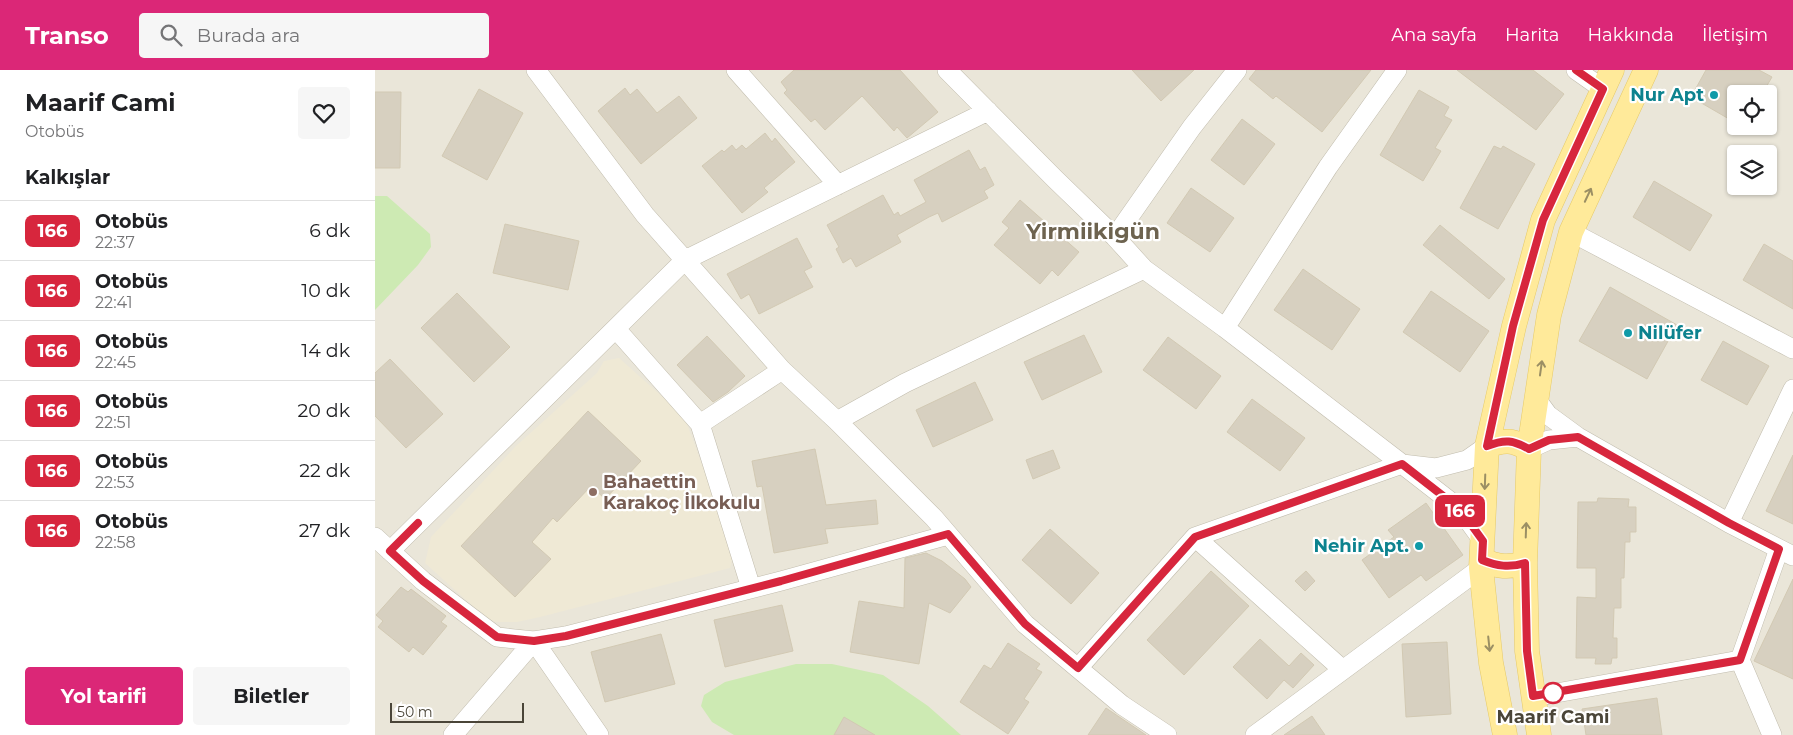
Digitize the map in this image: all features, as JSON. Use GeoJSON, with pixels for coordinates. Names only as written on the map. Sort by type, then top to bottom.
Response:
{"type":"FeatureCollection","features":[{"type":"Feature","properties":{"kind":"main road"},"geometry":{"type":"LineString","coordinates":[[1539,735],[1527,651],[1525,563],[1529,449],[1549,315],[1571,232],[1646,70]]}},
{"type":"Feature","properties":{"kind":"main road"},"geometry":{"type":"LineString","coordinates":[[1505,735],[1491,663],[1482,556],[1487,446],[1513,326],[1543,220],[1608,79]]}},
{"type":"Feature","properties":{"kind":"main road"},"geometry":{"type":"LineString","coordinates":[[1487,446],[1499,441],[1516,442],[1529,449]]}},
{"type":"Feature","properties":{"kind":"main road"},"geometry":{"type":"LineString","coordinates":[[1482,556],[1497,566],[1514,566],[1525,563]]}},
{"type":"Feature","properties":{"kind":"street"},"geometry":{"type":"LineString","coordinates":[[536,70],[645,215],[782,370],[837,421],[927,511],[1025,624],[1122,705],[1167,735]]}},
{"type":"Feature","properties":{"kind":"street"},"geometry":{"type":"LineString","coordinates":[[736,70],[838,185]]}},
{"type":"Feature","properties":{"kind":"street"},"geometry":{"type":"LineString","coordinates":[[947,70],[1055,179],[1115,236],[1144,269],[1225,328],[1456,506],[1470,523],[1482,556],[1343,670],[1255,735]]}},
{"type":"Feature","properties":{"kind":"street"},"geometry":{"type":"LineString","coordinates":[[1115,236],[1192,127],[1237,70]]}},
{"type":"Feature","properties":{"kind":"street"},"geometry":{"type":"LineString","coordinates":[[1225,328],[1328,167],[1397,70]]}},
{"type":"Feature","properties":{"kind":"street"},"geometry":{"type":"LineString","coordinates":[[1576,70],[1608,79]]}},
{"type":"Feature","properties":{"kind":"street"},"geometry":{"type":"LineString","coordinates":[[390,551],[685,260],[989,111]]}},
{"type":"Feature","properties":{"kind":"street"},"geometry":{"type":"LineString","coordinates":[[1571,232],[1793,349]]}},
{"type":"Feature","properties":{"kind":"street"},"geometry":{"type":"LineString","coordinates":[[837,421],[905,383],[1144,269]]}},
{"type":"Feature","properties":{"kind":"street"},"geometry":{"type":"LineString","coordinates":[[616,329],[700,424],[751,588]]}},
{"type":"Feature","properties":{"kind":"street"},"geometry":{"type":"LineString","coordinates":[[700,424],[782,370]]}},
{"type":"Feature","properties":{"kind":"street"},"geometry":{"type":"LineString","coordinates":[[1729,523],[1793,389]]}},
{"type":"Feature","properties":{"kind":"street"},"geometry":{"type":"LineString","coordinates":[[1537,400],[1548,415],[1578,437],[1729,523],[1786,552],[1740,660],[1772,735]]}},
{"type":"Feature","properties":{"kind":"street"},"geometry":{"type":"LineString","coordinates":[[1529,449],[1549,440],[1578,437]]}},
{"type":"Feature","properties":{"kind":"street"},"geometry":{"type":"LineString","coordinates":[[1078,668],[1195,537],[1402,464],[1436,468],[1467,460],[1487,446]]}},
{"type":"Feature","properties":{"kind":"street"},"geometry":{"type":"LineString","coordinates":[[375,537],[423,581],[497,637],[534,641],[566,636],[948,534]]}},
{"type":"Feature","properties":{"kind":"street"},"geometry":{"type":"LineString","coordinates":[[1195,537],[1343,670]]}},
{"type":"Feature","properties":{"kind":"street"},"geometry":{"type":"LineString","coordinates":[[453,735],[534,641]]}},
{"type":"Feature","properties":{"kind":"street"},"geometry":{"type":"LineString","coordinates":[[534,641],[599,735]]}},
{"type":"Feature","properties":{"kind":"street"},"geometry":{"type":"LineString","coordinates":[[1533,696],[1740,660]]}},
{"type":"Feature","properties":{"kind":"shaded area"},"geometry":{"type":"Polygon","coordinates":[[[375,70],[1793,70],[1793,735],[375,735],[375,70]]]}},
{"type":"Feature","properties":{"kind":"shaded area","name":"Bahaettin Karakoç İlkokulu"},"geometry":{"type":"Polygon","coordinates":[[[619,358],[684,416],[734,550],[730,568],[517,622],[496,622],[486,618],[425,563],[431,537],[516,446],[597,373],[604,361],[619,358]]]}},
{"type":"Feature","properties":{"kind":"green space"},"geometry":{"type":"Polygon","coordinates":[[[375,196],[387,196],[430,234],[431,247],[418,265],[375,310],[375,196]]]}},
{"type":"Feature","properties":{"kind":"green space"},"geometry":{"type":"Polygon","coordinates":[[[796,664],[832,664],[883,675],[928,706],[961,735],[734,735],[712,722],[701,706],[704,695],[725,682],[796,664]]]}},
{"type":"Feature","properties":{"kind":"building"},"geometry":{"type":"Polygon","coordinates":[[[794,70],[900,70],[938,112],[907,138],[897,127],[894,131],[862,96],[825,130],[815,119],[811,122],[784,93],[787,90],[781,82],[794,70]]]}},
{"type":"Feature","properties":{"kind":"building"},"geometry":{"type":"Polygon","coordinates":[[[1132,70],[1194,70],[1161,101],[1132,70]]]}},
{"type":"Feature","properties":{"kind":"building"},"geometry":{"type":"Polygon","coordinates":[[[1256,70],[1371,70],[1322,132],[1276,96],[1273,99],[1249,79],[1256,70]]]}},
{"type":"Feature","properties":{"kind":"building"},"geometry":{"type":"Polygon","coordinates":[[[1457,70],[1533,70],[1564,94],[1536,130],[1457,70]]]}},
{"type":"Feature","properties":{"kind":"building","name":"Nur Apt"},"geometry":{"type":"Polygon","coordinates":[[[1706,70],[1759,70],[1772,77],[1767,85],[1727,85],[1727,118],[1691,97],[1706,70]]]}},
{"type":"Feature","properties":{"kind":"building"},"geometry":{"type":"Polygon","coordinates":[[[625,88],[630,95],[637,89],[657,113],[679,96],[697,118],[641,164],[598,111],[625,88]]]}},
{"type":"Feature","properties":{"kind":"building"},"geometry":{"type":"Polygon","coordinates":[[[479,89],[523,113],[487,180],[442,156],[479,89]]]}},
{"type":"Feature","properties":{"kind":"building"},"geometry":{"type":"Polygon","coordinates":[[[1419,90],[1449,107],[1444,116],[1452,120],[1435,148],[1441,151],[1423,181],[1380,155],[1419,90]]]}},
{"type":"Feature","properties":{"kind":"building"},"geometry":{"type":"Polygon","coordinates":[[[375,92],[401,92],[400,168],[375,168],[375,92]]]}},
{"type":"Feature","properties":{"kind":"building"},"geometry":{"type":"Polygon","coordinates":[[[1242,119],[1275,144],[1244,185],[1211,160],[1242,119]]]}},
{"type":"Feature","properties":{"kind":"building"},"geometry":{"type":"Polygon","coordinates":[[[765,133],[772,142],[775,138],[795,162],[764,188],[768,192],[742,213],[702,166],[722,150],[724,152],[732,145],[736,150],[742,145],[746,149],[765,133]]]}},
{"type":"Feature","properties":{"kind":"building"},"geometry":{"type":"Polygon","coordinates":[[[1494,146],[1501,149],[1503,146],[1535,164],[1498,229],[1460,208],[1494,146]]]}},
{"type":"Feature","properties":{"kind":"building"},"geometry":{"type":"Polygon","coordinates":[[[969,150],[980,170],[985,167],[994,185],[984,191],[988,198],[942,222],[938,213],[929,217],[897,235],[901,242],[856,267],[851,258],[843,263],[836,249],[839,247],[827,225],[883,195],[894,215],[898,212],[900,216],[926,202],[914,180],[969,150]]]}},
{"type":"Feature","properties":{"kind":"building"},"geometry":{"type":"Polygon","coordinates":[[[1654,181],[1712,215],[1690,251],[1633,217],[1654,181]]]}},
{"type":"Feature","properties":{"kind":"building"},"geometry":{"type":"Polygon","coordinates":[[[1191,188],[1234,218],[1210,252],[1167,223],[1191,188]]]}},
{"type":"Feature","properties":{"kind":"building"},"geometry":{"type":"Polygon","coordinates":[[[1020,200],[1079,252],[1058,276],[1052,270],[1040,284],[994,245],[1009,228],[1002,222],[1020,200]]]}},
{"type":"Feature","properties":{"kind":"building"},"geometry":{"type":"Polygon","coordinates":[[[505,224],[579,241],[568,290],[493,273],[505,224]]]}},
{"type":"Feature","properties":{"kind":"building"},"geometry":{"type":"Polygon","coordinates":[[[1440,225],[1505,279],[1489,299],[1423,245],[1440,225]]]}},
{"type":"Feature","properties":{"kind":"building"},"geometry":{"type":"Polygon","coordinates":[[[797,238],[812,267],[804,271],[813,287],[759,314],[749,294],[741,299],[727,274],[797,238]]]}},
{"type":"Feature","properties":{"kind":"building"},"geometry":{"type":"Polygon","coordinates":[[[1764,244],[1793,261],[1793,309],[1743,280],[1764,244]]]}},
{"type":"Feature","properties":{"kind":"building"},"geometry":{"type":"Polygon","coordinates":[[[1303,269],[1360,309],[1332,350],[1274,310],[1303,269]]]}},
{"type":"Feature","properties":{"kind":"building","name":"Nilüfer"},"geometry":{"type":"Polygon","coordinates":[[[1610,287],[1677,325],[1647,379],[1579,341],[1610,287]]]}},
{"type":"Feature","properties":{"kind":"building"},"geometry":{"type":"Polygon","coordinates":[[[1431,291],[1489,331],[1460,372],[1403,332],[1431,291]]]}},
{"type":"Feature","properties":{"kind":"building"},"geometry":{"type":"Polygon","coordinates":[[[457,293],[510,347],[474,382],[421,328],[457,293]]]}},
{"type":"Feature","properties":{"kind":"building"},"geometry":{"type":"Polygon","coordinates":[[[1084,335],[1102,372],[1042,400],[1024,362],[1084,335]]]}},
{"type":"Feature","properties":{"kind":"building"},"geometry":{"type":"Polygon","coordinates":[[[707,336],[745,376],[728,392],[713,402],[677,365],[707,336]]]}},
{"type":"Feature","properties":{"kind":"building"},"geometry":{"type":"Polygon","coordinates":[[[1168,337],[1221,376],[1196,409],[1143,370],[1168,337]]]}},
{"type":"Feature","properties":{"kind":"building"},"geometry":{"type":"Polygon","coordinates":[[[1723,341],[1769,366],[1747,405],[1701,380],[1723,341]]]}},
{"type":"Feature","properties":{"kind":"building"},"geometry":{"type":"Polygon","coordinates":[[[390,359],[443,414],[406,448],[375,416],[375,373],[390,359]]]}},
{"type":"Feature","properties":{"kind":"building"},"geometry":{"type":"Polygon","coordinates":[[[975,382],[993,420],[933,447],[916,410],[975,382]]]}},
{"type":"Feature","properties":{"kind":"building"},"geometry":{"type":"Polygon","coordinates":[[[1252,399],[1305,438],[1280,471],[1227,432],[1252,399]]]}},
{"type":"Feature","properties":{"kind":"building"},"geometry":{"type":"Polygon","coordinates":[[[588,411],[641,461],[605,499],[591,486],[557,522],[553,518],[532,542],[551,559],[515,597],[461,546],[588,411]]]}},
{"type":"Feature","properties":{"kind":"building"},"geometry":{"type":"Polygon","coordinates":[[[815,449],[826,505],[876,500],[878,524],[825,529],[828,543],[774,553],[762,486],[757,487],[752,461],[815,449]]]}},
{"type":"Feature","properties":{"kind":"building"},"geometry":{"type":"Polygon","coordinates":[[[1053,450],[1060,468],[1033,479],[1026,460],[1053,450]]]}},
{"type":"Feature","properties":{"kind":"building"},"geometry":{"type":"Polygon","coordinates":[[[1793,455],[1793,524],[1766,511],[1793,455]]]}},
{"type":"Feature","properties":{"kind":"building"},"geometry":{"type":"Polygon","coordinates":[[[1598,498],[1629,499],[1628,507],[1636,507],[1636,532],[1630,532],[1630,542],[1625,542],[1624,578],[1621,578],[1621,608],[1614,608],[1613,638],[1617,638],[1617,658],[1612,658],[1611,664],[1595,664],[1596,658],[1576,658],[1577,597],[1596,598],[1596,568],[1577,568],[1578,502],[1597,502],[1598,498]]]}},
{"type":"Feature","properties":{"kind":"building","name":"Nehir Apt."},"geometry":{"type":"Polygon","coordinates":[[[1426,503],[1463,555],[1426,581],[1421,575],[1389,598],[1362,560],[1394,537],[1388,530],[1426,503]]]}},
{"type":"Feature","properties":{"kind":"building"},"geometry":{"type":"Polygon","coordinates":[[[1050,529],[1099,573],[1071,604],[1022,560],[1050,529]]]}},
{"type":"Feature","properties":{"kind":"building"},"geometry":{"type":"Polygon","coordinates":[[[926,553],[942,561],[965,579],[971,587],[950,613],[929,603],[919,664],[850,652],[859,601],[904,608],[905,558],[926,553]]]}},
{"type":"Feature","properties":{"kind":"building"},"geometry":{"type":"Polygon","coordinates":[[[1211,571],[1249,606],[1184,675],[1147,640],[1211,571]]]}},
{"type":"Feature","properties":{"kind":"building"},"geometry":{"type":"Polygon","coordinates":[[[1306,571],[1315,581],[1305,591],[1295,581],[1306,571]]]}},
{"type":"Feature","properties":{"kind":"building"},"geometry":{"type":"Polygon","coordinates":[[[1793,579],[1793,679],[1754,661],[1793,579]]]}},
{"type":"Feature","properties":{"kind":"building"},"geometry":{"type":"Polygon","coordinates":[[[401,587],[408,592],[411,589],[446,616],[441,622],[447,626],[423,655],[413,647],[409,652],[378,627],[383,621],[376,615],[401,587]]]}},
{"type":"Feature","properties":{"kind":"building"},"geometry":{"type":"Polygon","coordinates":[[[782,605],[793,651],[725,667],[714,620],[782,605]]]}},
{"type":"Feature","properties":{"kind":"building"},"geometry":{"type":"Polygon","coordinates":[[[661,634],[675,684],[605,702],[591,652],[661,634]]]}},
{"type":"Feature","properties":{"kind":"building"},"geometry":{"type":"Polygon","coordinates":[[[1260,639],[1289,666],[1301,653],[1314,665],[1293,688],[1284,680],[1267,699],[1233,667],[1260,639]]]}},
{"type":"Feature","properties":{"kind":"building"},"geometry":{"type":"Polygon","coordinates":[[[1447,642],[1451,714],[1406,717],[1402,644],[1447,642]]]}},
{"type":"Feature","properties":{"kind":"building"},"geometry":{"type":"Polygon","coordinates":[[[1008,643],[1040,664],[1036,669],[1042,672],[1024,699],[1029,702],[1008,734],[960,702],[984,665],[991,669],[1008,643]]]}},
{"type":"Feature","properties":{"kind":"building"},"geometry":{"type":"Polygon","coordinates":[[[1657,698],[1662,735],[1586,735],[1582,709],[1657,698]]]}},
{"type":"Feature","properties":{"kind":"building"},"geometry":{"type":"Polygon","coordinates":[[[1106,708],[1146,735],[1088,735],[1106,708]]]}},
{"type":"Feature","properties":{"kind":"building"},"geometry":{"type":"Polygon","coordinates":[[[1312,716],[1325,735],[1284,735],[1312,716]]]}},
{"type":"Feature","properties":{"kind":"building"},"geometry":{"type":"Polygon","coordinates":[[[844,717],[875,735],[834,735],[844,717]]]}},
{"type":"Feature","properties":{"kind":"bus line","name":"166"},"geometry":{"type":"LineString","coordinates":[[418,523],[390,551],[423,581],[497,637],[534,641],[566,636],[781,581],[948,534],[1025,624],[1078,668],[1195,537],[1402,464],[1456,506],[1483,541],[1482,560],[1497,566],[1514,566],[1525,563],[1527,651],[1533,696],[1740,660],[1779,549],[1729,523],[1578,437],[1549,440],[1529,449],[1516,442],[1499,441],[1487,446],[1513,326],[1543,220],[1603,89],[1576,70]]}},
{"type":"Feature","properties":{"kind":"place","name":"Nur Apt"},"geometry":{"type":"Point","coordinates":[1714,95]}},
{"type":"Feature","properties":{"kind":"place","name":"Nilüfer"},"geometry":{"type":"Point","coordinates":[1628,333]}},
{"type":"Feature","properties":{"kind":"place","name":"Bahaettin Karakoç İlkokulu"},"geometry":{"type":"Point","coordinates":[593,492]}},
{"type":"Feature","properties":{"kind":"place","name":"Nehir Apt."},"geometry":{"type":"Point","coordinates":[1419,546]}},
{"type":"Feature","properties":{"kind":"place","name":"Maarif Cami"},"geometry":{"type":"Point","coordinates":[1553,693]}},
{"type":"Feature","properties":{"kind":"district","name":"Yirmiikigün"},"geometry":{"type":"Point","coordinates":[1093,231]}}]}
